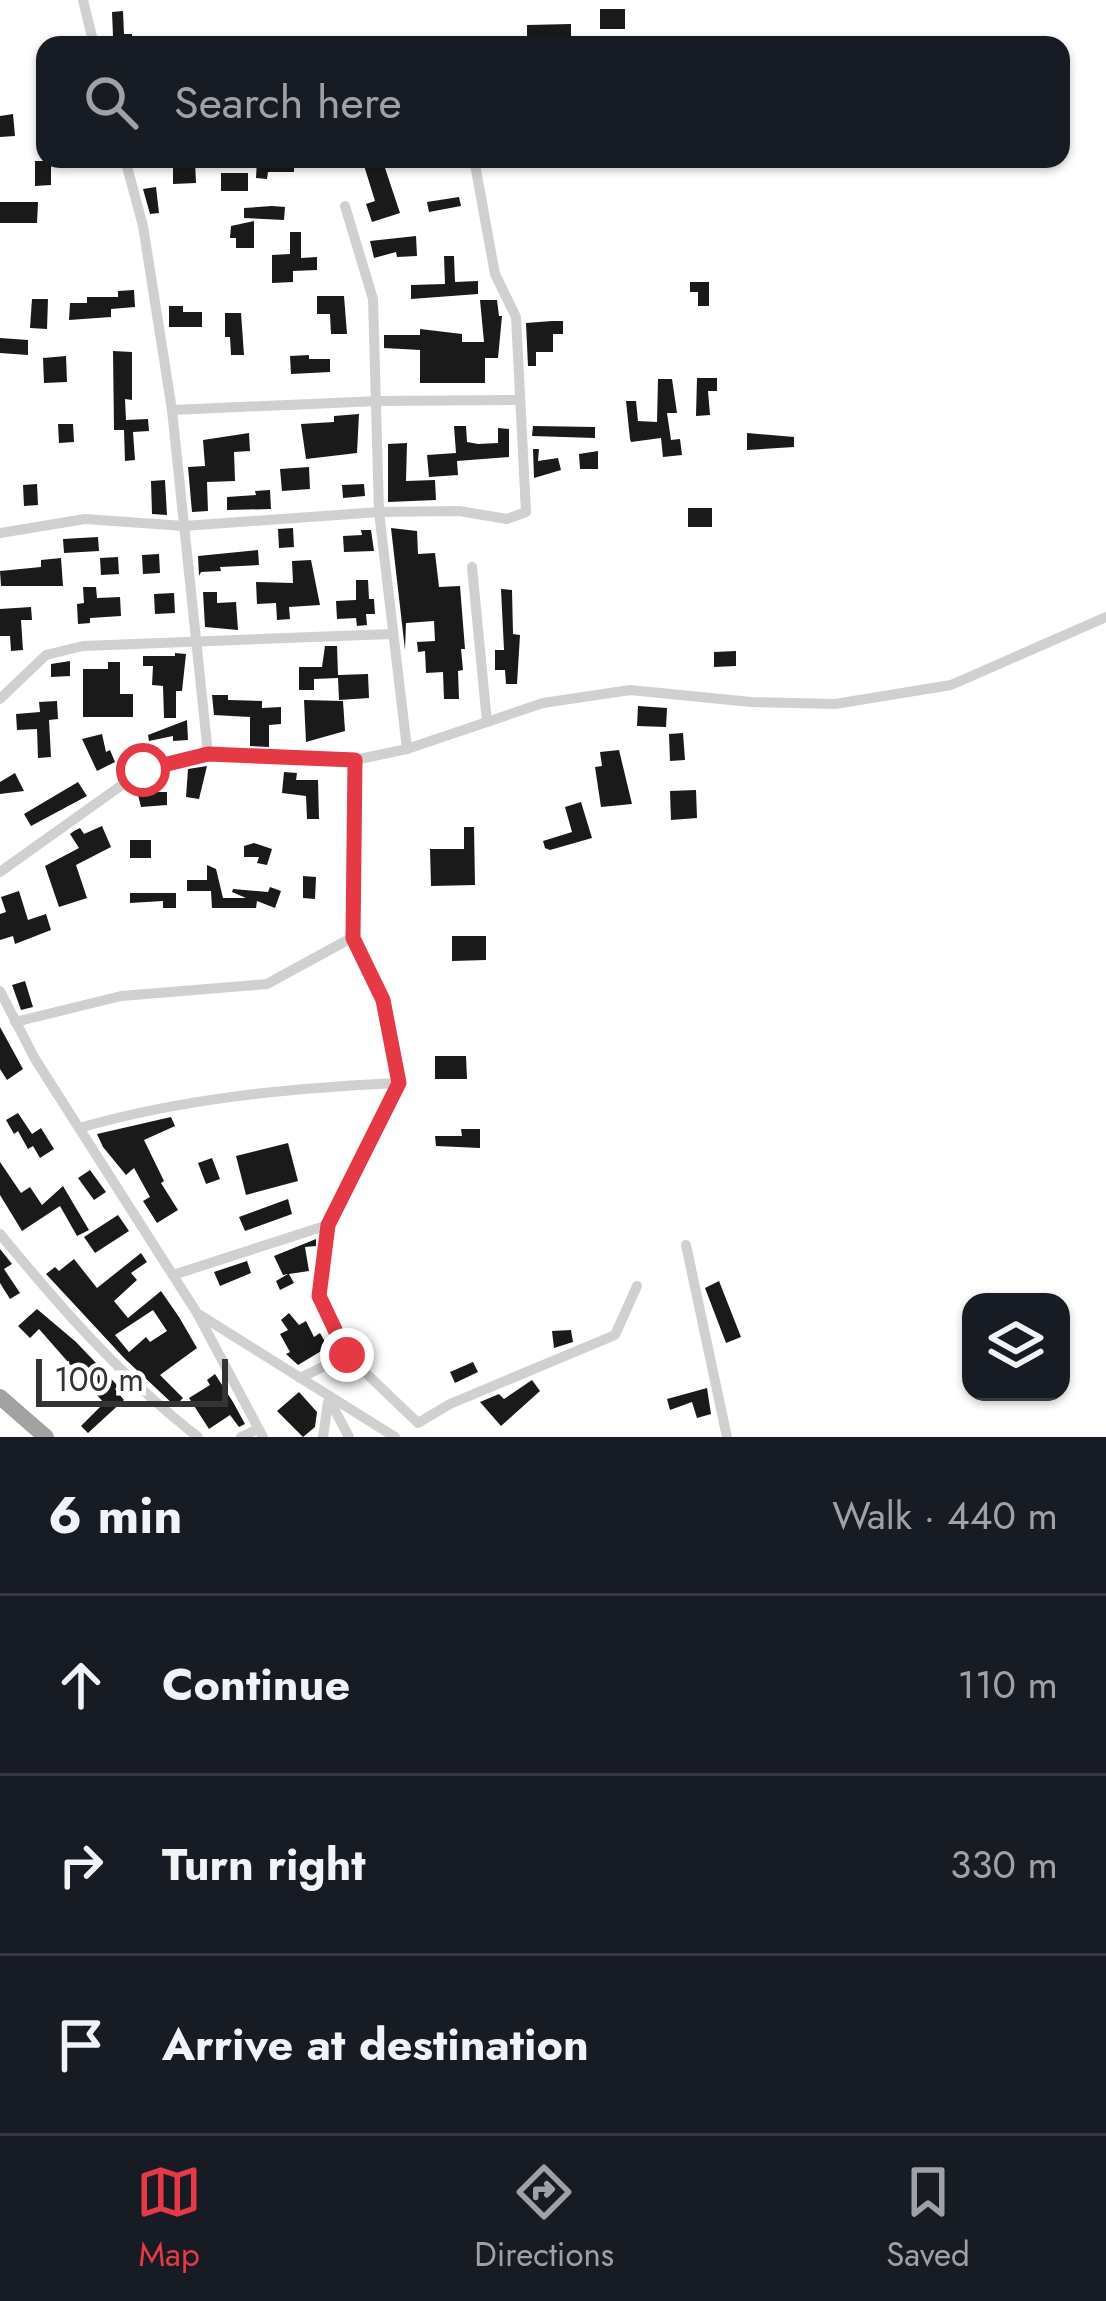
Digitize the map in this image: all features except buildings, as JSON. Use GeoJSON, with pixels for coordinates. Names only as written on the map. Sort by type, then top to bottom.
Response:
{"type":"FeatureCollection","features":[{"type":"Feature","properties":{"kind":"highway"},"geometry":{"type":"LineString","coordinates":[[0,1396],[46,1437]]}},
{"type":"Feature","properties":{"kind":"street"},"geometry":{"type":"LineString","coordinates":[[83,0],[92,36]]}},
{"type":"Feature","properties":{"kind":"street"},"geometry":{"type":"LineString","coordinates":[[127,168],[143,226],[172,410],[208,754]]}},
{"type":"Feature","properties":{"kind":"street"},"geometry":{"type":"LineString","coordinates":[[0,533],[85,519],[184,526],[379,512],[459,511],[507,519],[526,512],[517,317],[496,274],[476,168]]}},
{"type":"Feature","properties":{"kind":"street"},"geometry":{"type":"LineString","coordinates":[[345,206],[373,299],[379,512],[407,749]]}},
{"type":"Feature","properties":{"kind":"street"},"geometry":{"type":"LineString","coordinates":[[172,410],[378,400],[518,400]]}},
{"type":"Feature","properties":{"kind":"street"},"geometry":{"type":"LineString","coordinates":[[472,567],[487,722]]}},
{"type":"Feature","properties":{"kind":"street"},"geometry":{"type":"LineString","coordinates":[[0,872],[143,770],[208,754],[355,760],[407,749],[543,703],[630,690],[752,702],[835,704],[951,685],[1106,617]]}},
{"type":"Feature","properties":{"kind":"street"},"geometry":{"type":"LineString","coordinates":[[0,699],[46,655],[82,646],[391,634]]}},
{"type":"Feature","properties":{"kind":"street"},"geometry":{"type":"LineString","coordinates":[[355,760],[353,938],[383,1000],[399,1083],[328,1225],[319,1296],[347,1355],[427,1437]]}},
{"type":"Feature","properties":{"kind":"street"},"geometry":{"type":"LineString","coordinates":[[15,1022],[121,996],[267,984],[353,938]]}},
{"type":"Feature","properties":{"kind":"street"},"geometry":{"type":"LineString","coordinates":[[1,996],[197,1313],[260,1433],[241,1437]]}},
{"type":"Feature","properties":{"kind":"street"},"geometry":{"type":"LineString","coordinates":[[79,1128],[154,1107],[307,1087],[399,1083]]}},
{"type":"Feature","properties":{"kind":"street"},"geometry":{"type":"LineString","coordinates":[[173,1275],[328,1225]]}},
{"type":"Feature","properties":{"kind":"street"},"geometry":{"type":"LineString","coordinates":[[0,1234],[146,1397],[198,1437]]}},
{"type":"Feature","properties":{"kind":"street"},"geometry":{"type":"LineString","coordinates":[[686,1245],[727,1437]]}},
{"type":"Feature","properties":{"kind":"street"},"geometry":{"type":"LineString","coordinates":[[418,1424],[451,1404],[615,1335],[637,1286]]}},
{"type":"Feature","properties":{"kind":"street"},"geometry":{"type":"LineString","coordinates":[[197,1313],[395,1437]]}},
{"type":"Feature","properties":{"kind":"street"},"geometry":{"type":"LineString","coordinates":[[300,1378],[347,1355]]}},
{"type":"Feature","properties":{"kind":"street"},"geometry":{"type":"LineString","coordinates":[[323,1437],[328,1399]]}},
{"type":"Feature","properties":{"kind":"street"},"geometry":{"type":"LineString","coordinates":[[328,1399],[350,1437]]}},
{"type":"Feature","properties":{"kind":"route"},"geometry":{"type":"LineString","coordinates":[[143,770],[208,754],[355,760],[353,938],[383,1000],[399,1083],[328,1225],[319,1296],[347,1355]]}}]}
